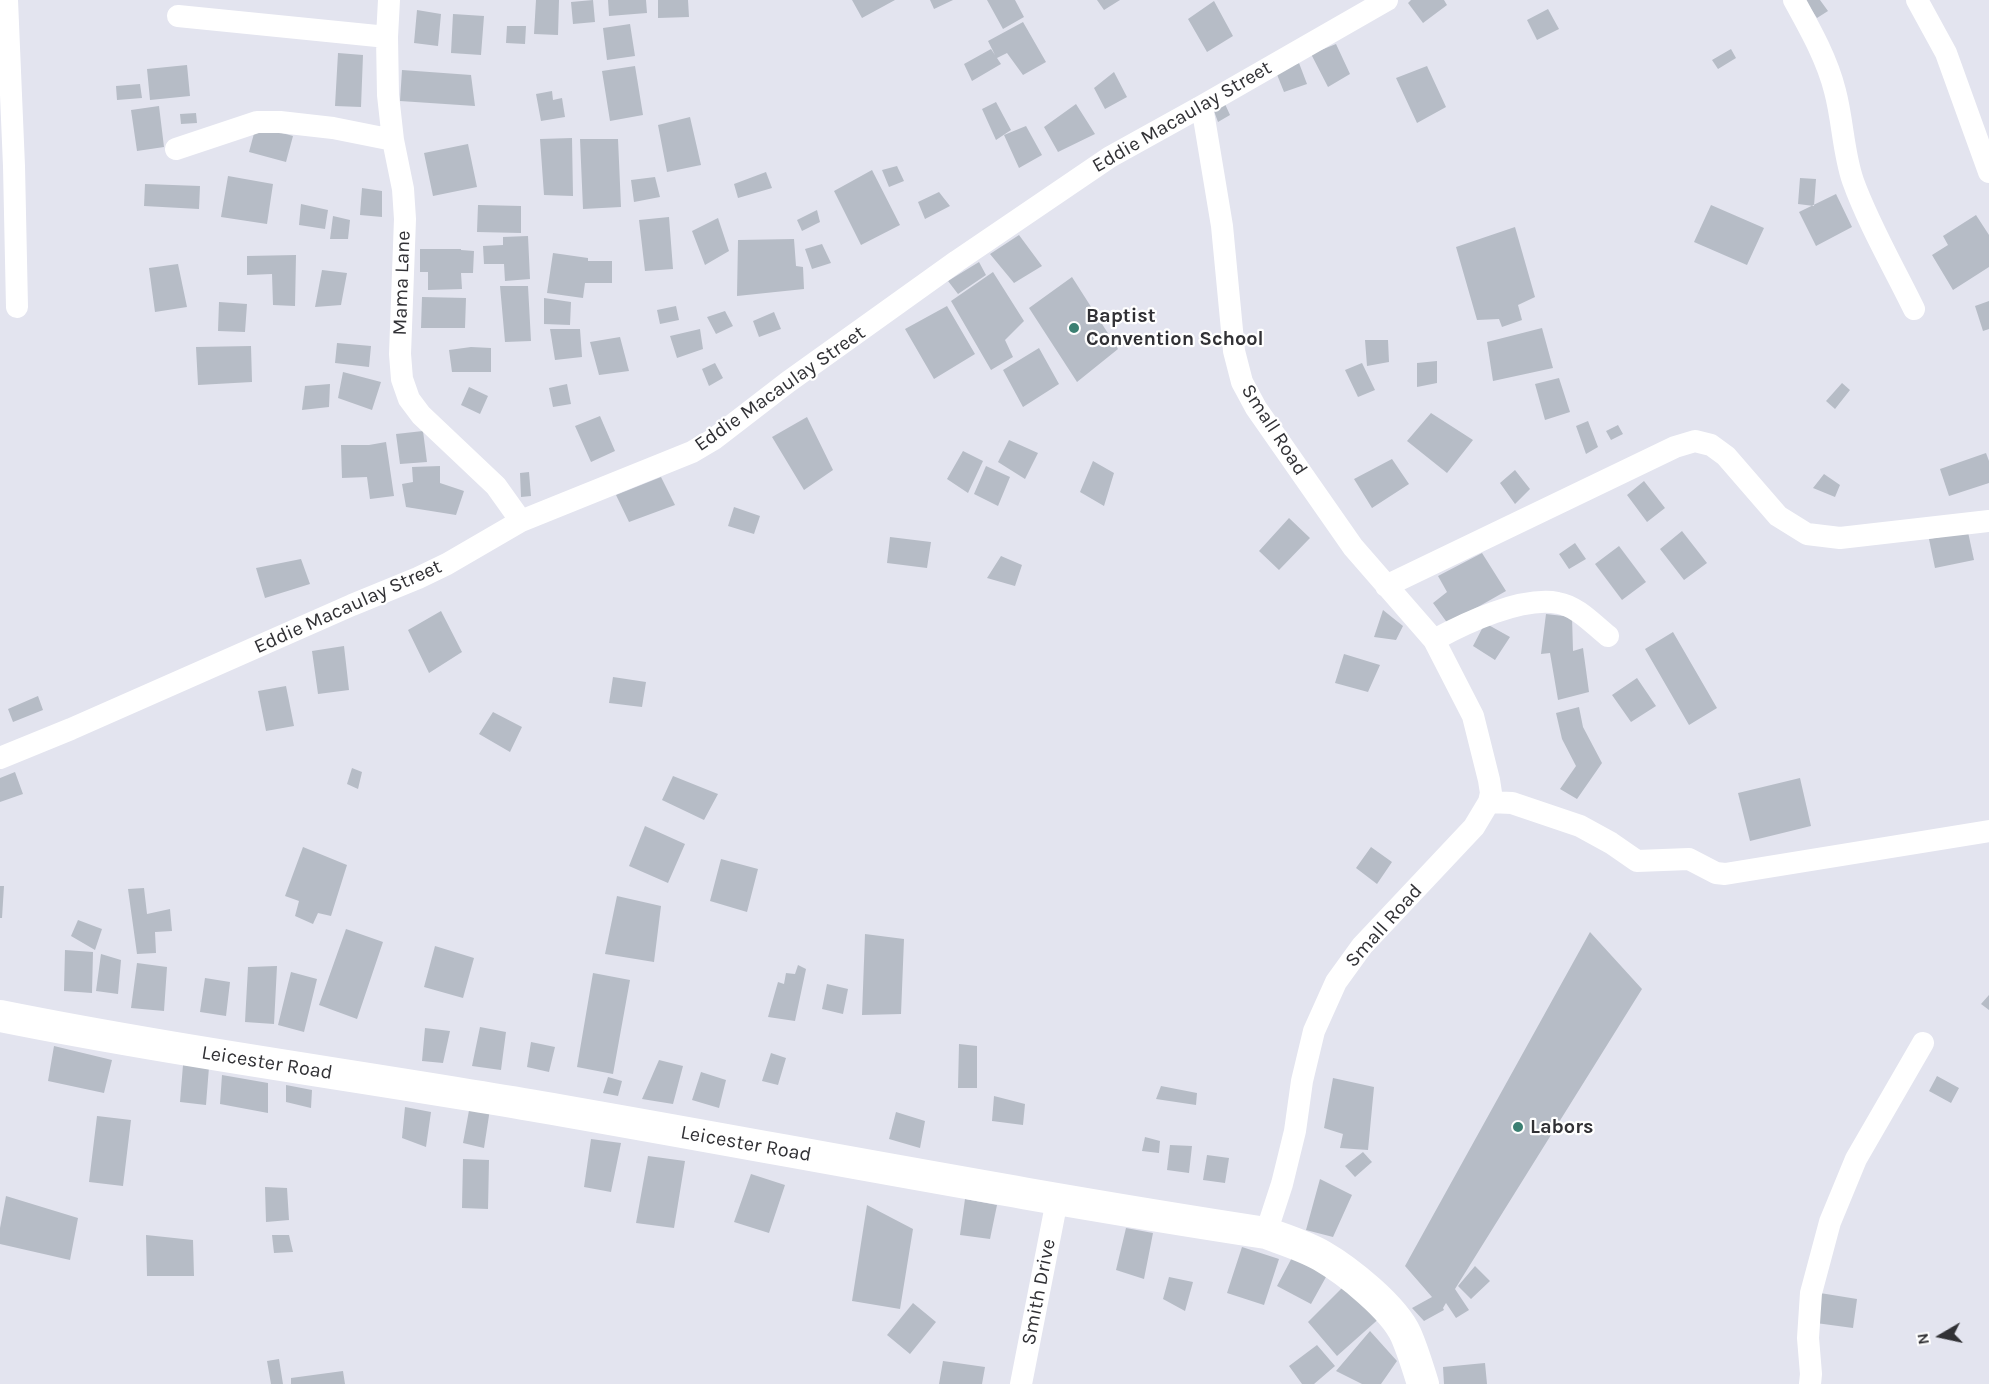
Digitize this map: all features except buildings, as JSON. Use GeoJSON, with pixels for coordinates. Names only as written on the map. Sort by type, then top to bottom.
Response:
{"type":"FeatureCollection","features":[{"type":"Feature","properties":{"kind":"street"},"geometry":{"type":"LineString","coordinates":[[7,0],[17,307]]}},
{"type":"Feature","properties":{"kind":"street","name":"Mama Lane"},"geometry":{"type":"LineString","coordinates":[[389,0],[388,96],[393,140],[403,189],[405,219],[400,354],[402,379],[409,399],[421,415],[496,486],[521,521]]}},
{"type":"Feature","properties":{"kind":"street","name":"Eddie Macaulay Street"},"geometry":{"type":"LineString","coordinates":[[0,758],[81,725],[428,573],[457,559],[521,521],[692,452],[714,439],[780,388],[957,261],[1110,157],[1387,0]]}},
{"type":"Feature","properties":{"kind":"street"},"geometry":{"type":"LineString","coordinates":[[1794,0],[1828,68],[1836,93],[1845,151],[1854,182],[1914,309]]}},
{"type":"Feature","properties":{"kind":"street"},"geometry":{"type":"LineString","coordinates":[[1917,0],[1946,53],[1989,172]]}},
{"type":"Feature","properties":{"kind":"street"},"geometry":{"type":"LineString","coordinates":[[178,16],[387,37]]}},
{"type":"Feature","properties":{"kind":"street","name":"Small Road"},"geometry":{"type":"LineString","coordinates":[[1202,106],[1222,226],[1234,351],[1242,382],[1256,408],[1353,548],[1434,640],[1473,716],[1491,793],[1489,802],[1474,827],[1362,946],[1336,982],[1314,1031],[1302,1081],[1295,1131],[1282,1184],[1266,1233]]}},
{"type":"Feature","properties":{"kind":"street"},"geometry":{"type":"LineString","coordinates":[[176,149],[256,122],[280,122],[333,128],[393,140]]}},
{"type":"Feature","properties":{"kind":"street"},"geometry":{"type":"LineString","coordinates":[[1386,586],[1675,447],[1695,441],[1711,445],[1726,456],[1778,516],[1807,534],[1840,538],[1989,521]]}},
{"type":"Feature","properties":{"kind":"street"},"geometry":{"type":"LineString","coordinates":[[1434,640],[1486,615],[1538,603],[1559,603],[1576,611],[1608,636]]}},
{"type":"Feature","properties":{"kind":"street"},"geometry":{"type":"LineString","coordinates":[[1489,802],[1512,803],[1580,826],[1637,861],[1689,859],[1716,873],[1725,874],[1989,831]]}},
{"type":"Feature","properties":{"kind":"street","name":"Leicester Road"},"geometry":{"type":"LineString","coordinates":[[0,1016],[234,1058],[553,1109],[1057,1200],[1266,1233],[1295,1243],[1321,1256],[1344,1271],[1390,1312],[1406,1334],[1423,1384]]}},
{"type":"Feature","properties":{"kind":"street"},"geometry":{"type":"LineString","coordinates":[[1810,1384],[1808,1338],[1811,1293],[1830,1222],[1856,1159],[1923,1043]]}},
{"type":"Feature","properties":{"kind":"street","name":"Smith Drive"},"geometry":{"type":"LineString","coordinates":[[1021,1384],[1057,1200]]}},
{"type":"Feature","properties":{"kind":"place","name":"Baptist Convention School"},"geometry":{"type":"Point","coordinates":[1074,328]}},
{"type":"Feature","properties":{"kind":"place","name":"Labors"},"geometry":{"type":"Point","coordinates":[1518,1127]}}]}
